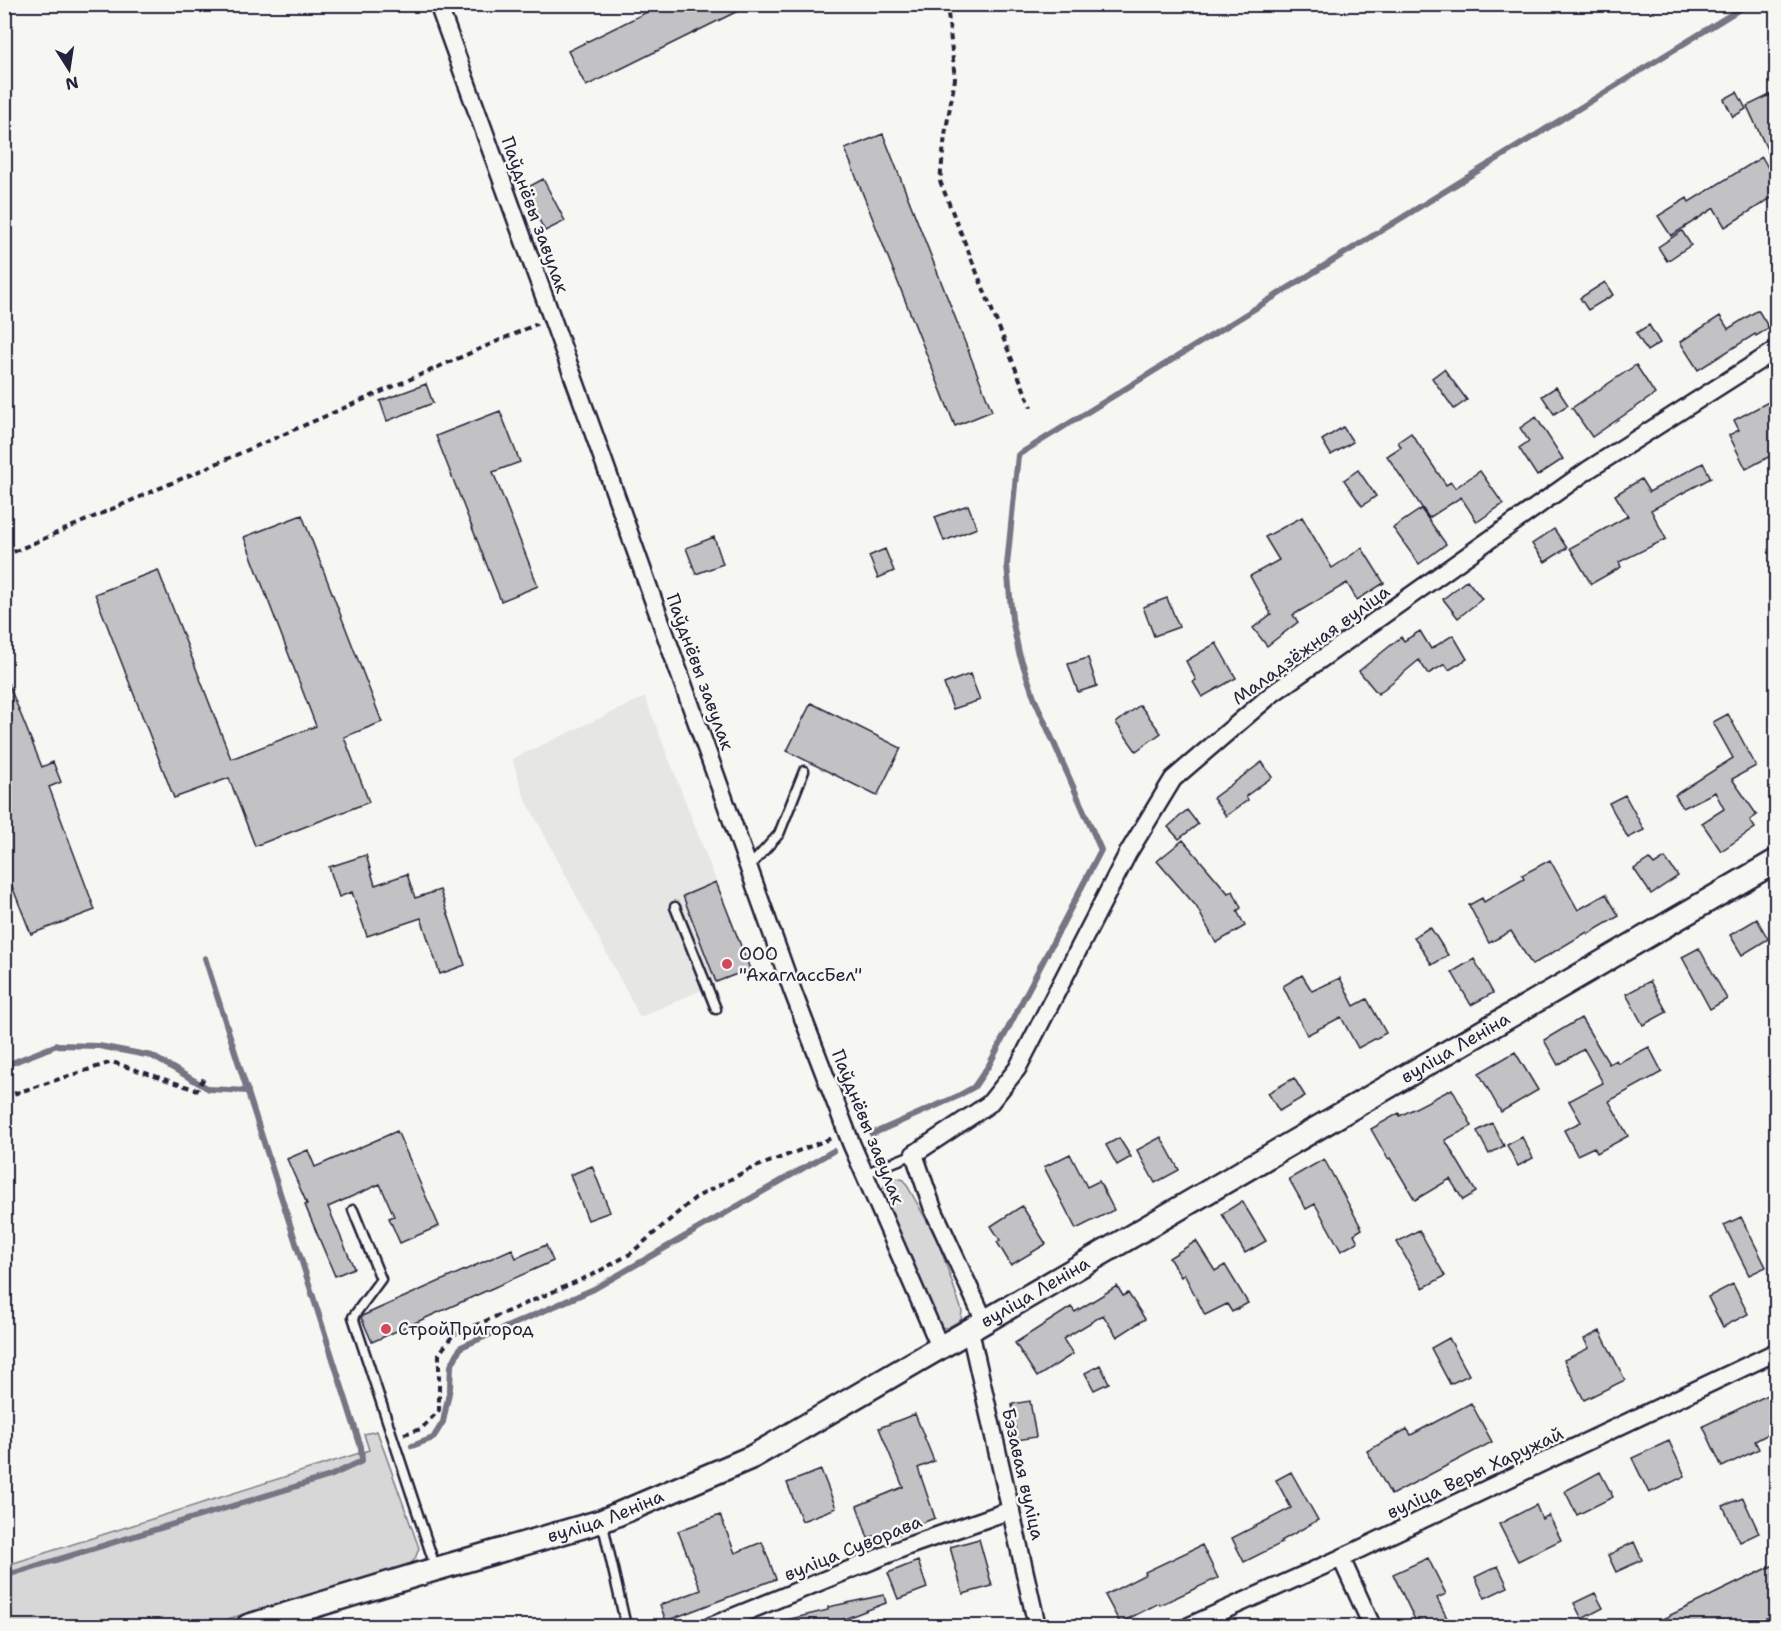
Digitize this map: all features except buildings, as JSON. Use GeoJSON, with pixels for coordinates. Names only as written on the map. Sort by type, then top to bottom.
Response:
{"type":"FeatureCollection","features":[{"type":"Feature","properties":{"kind":"street","name":"Паўднёвы завулак"},"geometry":{"type":"LineString","coordinates":[[438,4],[793,992],[847,1133],[940,1347]]}},
{"type":"Feature","properties":{"kind":"street","name":"Маладзёжная вуліца"},"geometry":{"type":"LineString","coordinates":[[914,1154],[989,1104],[1017,1069],[1128,853],[1173,779],[1291,680],[1588,470],[1776,351]]}},
{"type":"Feature","properties":{"kind":"street","name":"вуліца Леніна"},"geometry":{"type":"LineString","coordinates":[[248,1626],[602,1521],[752,1457],[1776,861]]}},
{"type":"Feature","properties":{"kind":"street"},"geometry":{"type":"LineString","coordinates":[[914,1154],[977,1327]]}},
{"type":"Feature","properties":{"kind":"street","name":"Бэзавая вуліца"},"geometry":{"type":"LineString","coordinates":[[977,1327],[1011,1510],[1037,1626]]}},
{"type":"Feature","properties":{"kind":"street","name":"вуліца Веры Харужай"},"geometry":{"type":"LineString","coordinates":[[1189,1626],[1341,1558],[1776,1352]]}},
{"type":"Feature","properties":{"kind":"street","name":"вуліца Суворава"},"geometry":{"type":"LineString","coordinates":[[711,1626],[908,1546],[1011,1510]]}},
{"type":"Feature","properties":{"kind":"street"},"geometry":{"type":"LineString","coordinates":[[1341,1558],[1372,1626]]}},
{"type":"Feature","properties":{"kind":"lane"},"geometry":{"type":"LineString","coordinates":[[748,867],[779,834],[804,771]]}},
{"type":"Feature","properties":{"kind":"lane"},"geometry":{"type":"LineString","coordinates":[[675,907],[716,1009]]}},
{"type":"Feature","properties":{"kind":"lane"},"geometry":{"type":"LineString","coordinates":[[864,1174],[914,1154]]}},
{"type":"Feature","properties":{"kind":"lane"},"geometry":{"type":"LineString","coordinates":[[353,1210],[381,1279],[353,1317],[436,1569]]}},
{"type":"Feature","properties":{"kind":"lane"},"geometry":{"type":"LineString","coordinates":[[602,1521],[626,1626]]}},
{"type":"Feature","properties":{"kind":"path"},"geometry":{"type":"LineString","coordinates":[[947,4],[955,79],[940,181],[1031,407]]}},
{"type":"Feature","properties":{"kind":"path"},"geometry":{"type":"LineString","coordinates":[[4,556],[552,318]]}},
{"type":"Feature","properties":{"kind":"path"},"geometry":{"type":"LineString","coordinates":[[4,1097],[112,1062],[197,1090],[204,1078]]}},
{"type":"Feature","properties":{"kind":"path"},"geometry":{"type":"LineString","coordinates":[[394,1438],[421,1428],[439,1410],[439,1354],[453,1335],[594,1274],[630,1254],[694,1198],[748,1170],[847,1133]]}},
{"type":"Feature","properties":{"kind":"shaded area"},"geometry":{"type":"Polygon","coordinates":[[[645,697],[750,969],[640,1017],[524,796],[512,759],[645,697]]]}},
{"type":"Feature","properties":{"kind":"shaded area"},"geometry":{"type":"Polygon","coordinates":[[[897,1178],[904,1180],[938,1241],[962,1311],[961,1320],[947,1328],[940,1327],[933,1316],[883,1197],[882,1190],[887,1181],[897,1178]]]}},
{"type":"Feature","properties":{"kind":"shaded area"},"geometry":{"type":"Polygon","coordinates":[[[377,1431],[419,1548],[415,1559],[408,1566],[204,1626],[5,1626],[4,1566],[369,1450],[364,1434],[377,1431]]]}},
{"type":"Feature","properties":{"kind":"waterway"},"geometry":{"type":"LineString","coordinates":[[872,1134],[974,1087],[989,1065],[1101,850],[1035,700],[1019,653],[1012,619],[1007,565],[1018,455],[1748,4]]}},
{"type":"Feature","properties":{"kind":"waterway"},"geometry":{"type":"LineString","coordinates":[[4,1576],[330,1476],[362,1461],[361,1447],[205,958]]}},
{"type":"Feature","properties":{"kind":"waterway"},"geometry":{"type":"LineString","coordinates":[[4,1066],[57,1045],[99,1046],[152,1056],[209,1089],[248,1091]]}},
{"type":"Feature","properties":{"kind":"waterway"},"geometry":{"type":"LineString","coordinates":[[412,1446],[433,1438],[443,1422],[450,1388],[451,1366],[461,1347],[594,1289],[833,1151]]}},
{"type":"Feature","properties":{"kind":"place","name":"ООО \"АхаглассБел\""},"geometry":{"type":"Point","coordinates":[727,964]}},
{"type":"Feature","properties":{"kind":"place","name":"СтройПригород"},"geometry":{"type":"Point","coordinates":[386,1329]}}]}
